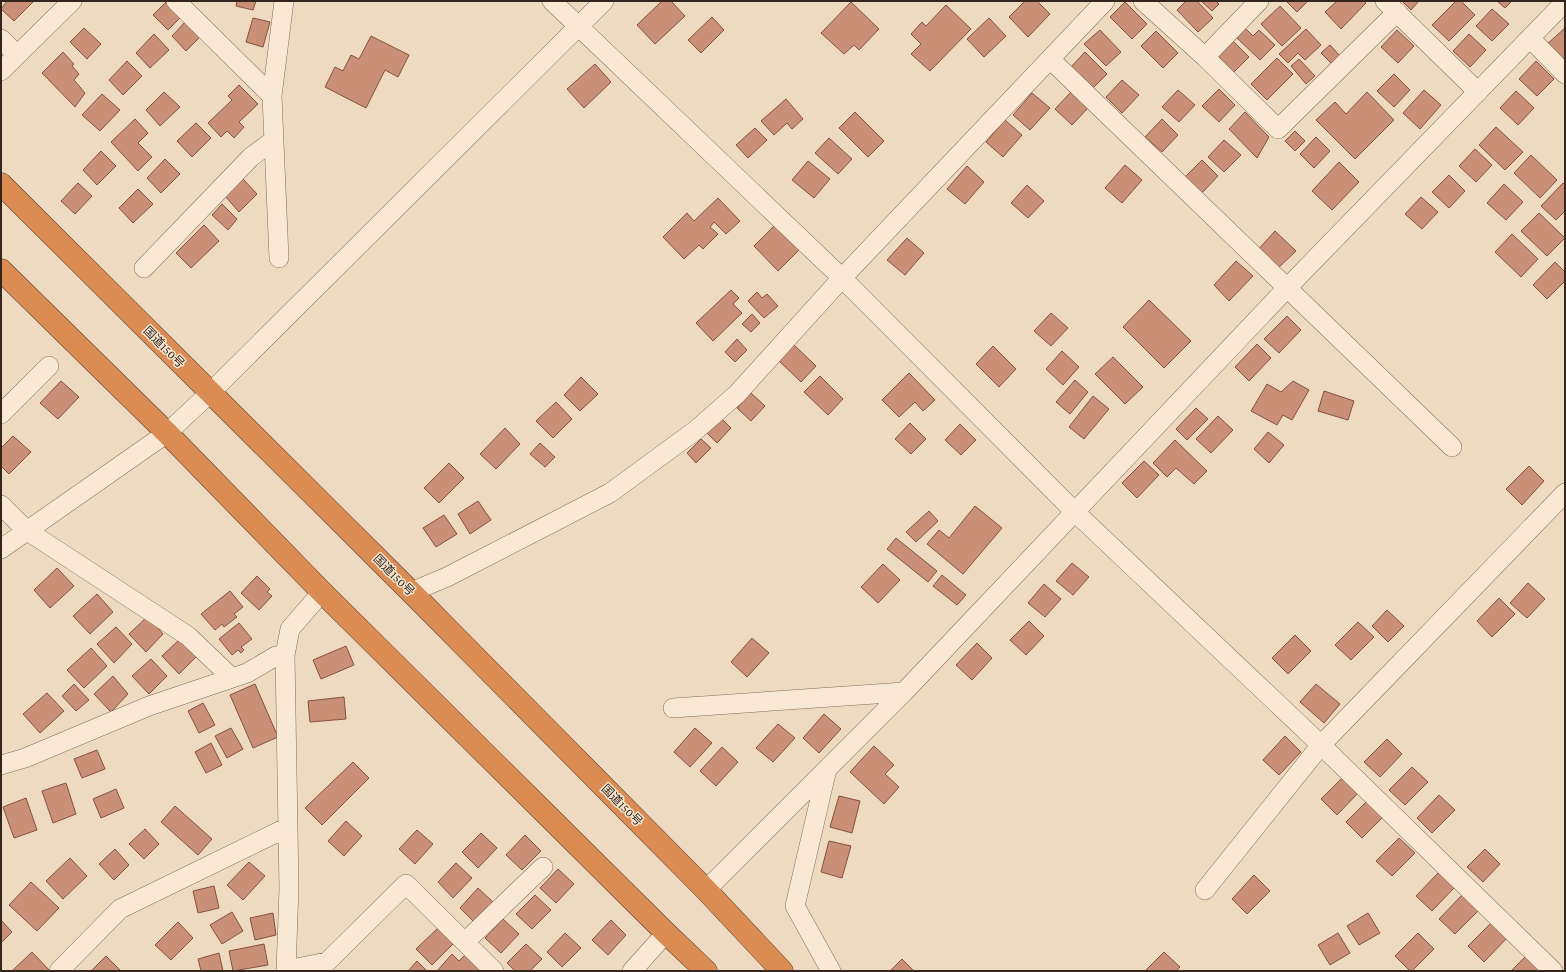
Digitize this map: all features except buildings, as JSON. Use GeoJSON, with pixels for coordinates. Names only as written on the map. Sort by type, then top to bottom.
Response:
{"type":"FeatureCollection","features":[{"type":"Feature","properties":{"kind":"highway","name":"国道150号"},"geometry":{"type":"LineString","coordinates":[[1,184],[411,592],[706,890],[782,971]]}},
{"type":"Feature","properties":{"kind":"highway"},"geometry":{"type":"LineString","coordinates":[[1,270],[167,433],[322,592],[706,971]]}},
{"type":"Feature","properties":{"kind":"street"},"geometry":{"type":"LineString","coordinates":[[1,71],[72,1]]}},
{"type":"Feature","properties":{"kind":"street"},"geometry":{"type":"LineString","coordinates":[[176,1],[272,96]]}},
{"type":"Feature","properties":{"kind":"street"},"geometry":{"type":"LineString","coordinates":[[279,258],[272,96],[284,1]]}},
{"type":"Feature","properties":{"kind":"street"},"geometry":{"type":"LineString","coordinates":[[552,1],[842,278],[1075,512],[1321,745],[1553,971]]}},
{"type":"Feature","properties":{"kind":"street"},"geometry":{"type":"LineString","coordinates":[[1,549],[26,530],[167,433],[210,393],[604,1]]}},
{"type":"Feature","properties":{"kind":"street"},"geometry":{"type":"LineString","coordinates":[[411,592],[447,577],[526,538],[610,493],[696,430],[737,394],[842,278],[1105,1]]}},
{"type":"Feature","properties":{"kind":"street"},"geometry":{"type":"LineString","coordinates":[[1143,1],[1205,57],[1278,129],[1391,7],[1478,92]]}},
{"type":"Feature","properties":{"kind":"street"},"geometry":{"type":"LineString","coordinates":[[1205,57],[1259,1]]}},
{"type":"Feature","properties":{"kind":"street"},"geometry":{"type":"LineString","coordinates":[[706,890],[904,692],[1287,288],[1565,2]]}},
{"type":"Feature","properties":{"kind":"street"},"geometry":{"type":"LineString","coordinates":[[1530,38],[1565,74]]}},
{"type":"Feature","properties":{"kind":"street"},"geometry":{"type":"LineString","coordinates":[[1,39],[17,55]]}},
{"type":"Feature","properties":{"kind":"street"},"geometry":{"type":"LineString","coordinates":[[1050,59],[1452,447]]}},
{"type":"Feature","properties":{"kind":"street"},"geometry":{"type":"LineString","coordinates":[[144,268],[252,157],[274,140]]}},
{"type":"Feature","properties":{"kind":"street"},"geometry":{"type":"LineString","coordinates":[[1,414],[49,366]]}},
{"type":"Feature","properties":{"kind":"street"},"geometry":{"type":"LineString","coordinates":[[1204,890],[1321,745],[1565,493]]}},
{"type":"Feature","properties":{"kind":"street"},"geometry":{"type":"LineString","coordinates":[[1,505],[26,530],[188,636],[232,678]]}},
{"type":"Feature","properties":{"kind":"street"},"geometry":{"type":"LineString","coordinates":[[322,592],[290,629],[285,655],[289,888],[286,970],[327,962],[406,884],[494,971]]}},
{"type":"Feature","properties":{"kind":"street"},"geometry":{"type":"LineString","coordinates":[[1,764],[25,758],[149,706],[247,673],[276,656],[285,655]]}},
{"type":"Feature","properties":{"kind":"street"},"geometry":{"type":"LineString","coordinates":[[673,708],[904,692]]}},
{"type":"Feature","properties":{"kind":"street"},"geometry":{"type":"LineString","coordinates":[[827,769],[795,906],[831,971]]}},
{"type":"Feature","properties":{"kind":"street"},"geometry":{"type":"LineString","coordinates":[[59,971],[120,910],[288,827]]}},
{"type":"Feature","properties":{"kind":"street"},"geometry":{"type":"LineString","coordinates":[[465,942],[543,867]]}},
{"type":"Feature","properties":{"kind":"street"},"geometry":{"type":"LineString","coordinates":[[632,971],[666,933]]}}]}
